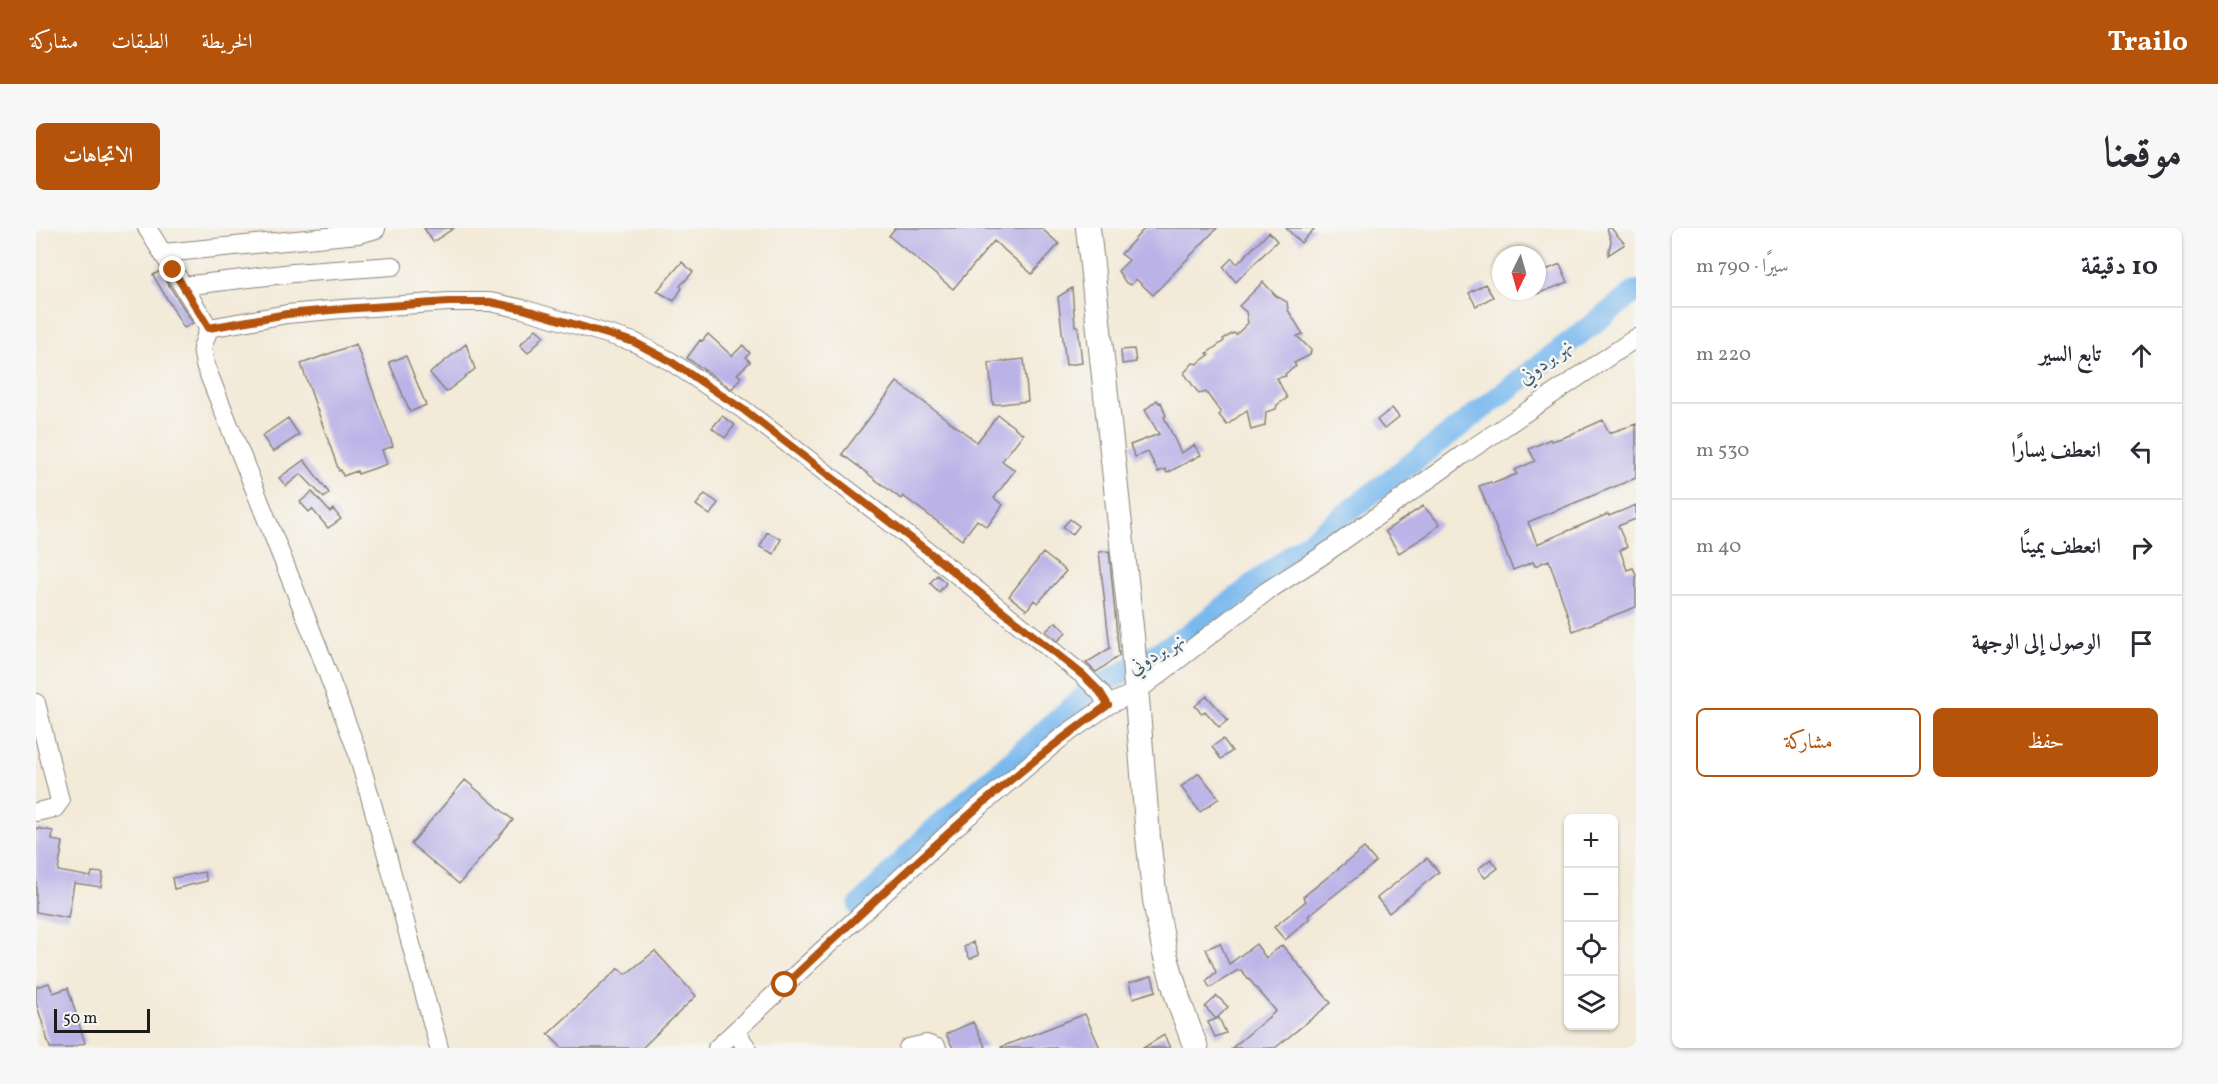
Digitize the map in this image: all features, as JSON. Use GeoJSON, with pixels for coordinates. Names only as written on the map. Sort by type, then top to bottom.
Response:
{"type":"FeatureCollection","features":[{"type":"Feature","properties":{"kind":"main road"},"geometry":{"type":"LineString","coordinates":[[1088,228],[1132,636],[1155,900],[1165,954],[1196,1048]]}},
{"type":"Feature","properties":{"kind":"street"},"geometry":{"type":"LineString","coordinates":[[147,228],[209,328]]}},
{"type":"Feature","properties":{"kind":"street"},"geometry":{"type":"LineString","coordinates":[[163,253],[358,234],[376,229]]}},
{"type":"Feature","properties":{"kind":"street"},"geometry":{"type":"LineString","coordinates":[[183,286],[293,273],[393,266]]}},
{"type":"Feature","properties":{"kind":"street"},"geometry":{"type":"LineString","coordinates":[[209,328],[287,314],[449,302],[490,302],[523,309],[634,342],[670,361],[744,410],[930,553],[1084,676],[1104,698]]}},
{"type":"Feature","properties":{"kind":"street"},"geometry":{"type":"LineString","coordinates":[[209,328],[202,348],[205,365],[356,748],[439,1048]]}},
{"type":"Feature","properties":{"kind":"street"},"geometry":{"type":"LineString","coordinates":[[717,1048],[952,829],[1062,737],[1104,698],[1135,686],[1461,456],[1636,338]]}},
{"type":"Feature","properties":{"kind":"street"},"geometry":{"type":"LineString","coordinates":[[36,703],[60,801],[55,808],[36,812]]}},
{"type":"Feature","properties":{"kind":"street"},"geometry":{"type":"LineString","coordinates":[[735,1031],[747,1048]]}},
{"type":"Feature","properties":{"kind":"street"},"geometry":{"type":"LineString","coordinates":[[908,1048],[926,1044],[937,1048]]}},
{"type":"Feature","properties":{"kind":"building"},"geometry":{"type":"Polygon","coordinates":[[[424,228],[454,228],[433,242],[424,228]]]}},
{"type":"Feature","properties":{"kind":"building"},"geometry":{"type":"Polygon","coordinates":[[[895,228],[1041,228],[1059,244],[1032,274],[994,241],[953,289],[889,236],[895,228]]]}},
{"type":"Feature","properties":{"kind":"building"},"geometry":{"type":"Polygon","coordinates":[[[1145,228],[1217,228],[1153,295],[1136,279],[1131,285],[1126,283],[1118,271],[1129,260],[1121,254],[1145,228]]]}},
{"type":"Feature","properties":{"kind":"building"},"geometry":{"type":"Polygon","coordinates":[[[1286,228],[1315,228],[1301,243],[1286,228]]]}},
{"type":"Feature","properties":{"kind":"building"},"geometry":{"type":"Polygon","coordinates":[[[1607,228],[1611,228],[1625,244],[1608,255],[1611,241],[1607,228]]]}},
{"type":"Feature","properties":{"kind":"building"},"geometry":{"type":"Polygon","coordinates":[[[1269,232],[1277,241],[1236,282],[1223,267],[1232,258],[1237,264],[1269,232]]]}},
{"type":"Feature","properties":{"kind":"building"},"geometry":{"type":"Polygon","coordinates":[[[682,262],[693,272],[680,286],[682,288],[674,301],[657,291],[682,262]]]}},
{"type":"Feature","properties":{"kind":"building"},"geometry":{"type":"Polygon","coordinates":[[[1560,264],[1568,282],[1546,291],[1546,270],[1560,264]]]}},
{"type":"Feature","properties":{"kind":"building"},"geometry":{"type":"Polygon","coordinates":[[[160,271],[193,323],[184,328],[153,275],[160,271]]]}},
{"type":"Feature","properties":{"kind":"building"},"geometry":{"type":"Polygon","coordinates":[[[1263,282],[1276,296],[1287,302],[1288,310],[1303,334],[1297,336],[1311,350],[1310,355],[1294,363],[1296,366],[1285,374],[1286,376],[1277,378],[1287,398],[1277,405],[1276,409],[1266,412],[1265,426],[1251,430],[1247,410],[1227,425],[1206,392],[1199,394],[1184,373],[1193,363],[1197,364],[1209,355],[1207,353],[1224,341],[1223,339],[1234,333],[1236,335],[1248,323],[1246,312],[1239,306],[1263,282]]]}},
{"type":"Feature","properties":{"kind":"building"},"geometry":{"type":"Polygon","coordinates":[[[1485,284],[1492,298],[1476,306],[1469,293],[1485,284]]]}},
{"type":"Feature","properties":{"kind":"building"},"geometry":{"type":"Polygon","coordinates":[[[1072,288],[1075,326],[1078,326],[1082,363],[1066,365],[1058,297],[1072,288]]]}},
{"type":"Feature","properties":{"kind":"building"},"geometry":{"type":"Polygon","coordinates":[[[536,329],[544,336],[528,353],[520,345],[536,329]]]}},
{"type":"Feature","properties":{"kind":"building"},"geometry":{"type":"Polygon","coordinates":[[[708,334],[732,356],[743,345],[750,353],[746,357],[750,362],[737,374],[741,377],[732,389],[687,358],[700,340],[702,341],[708,334]]]}},
{"type":"Feature","properties":{"kind":"building"},"geometry":{"type":"Polygon","coordinates":[[[356,344],[393,446],[382,450],[387,464],[358,474],[357,471],[343,476],[341,470],[339,471],[301,364],[356,344]]]}},
{"type":"Feature","properties":{"kind":"building"},"geometry":{"type":"Polygon","coordinates":[[[466,344],[475,369],[446,392],[430,373],[466,344]]]}},
{"type":"Feature","properties":{"kind":"building"},"geometry":{"type":"Polygon","coordinates":[[[1134,349],[1136,362],[1122,364],[1121,350],[1134,349]]]}},
{"type":"Feature","properties":{"kind":"building"},"geometry":{"type":"Polygon","coordinates":[[[406,356],[426,405],[410,412],[389,362],[406,356]]]}},
{"type":"Feature","properties":{"kind":"building"},"geometry":{"type":"Polygon","coordinates":[[[1024,359],[1028,401],[993,405],[989,363],[1024,359]]]}},
{"type":"Feature","properties":{"kind":"building"},"geometry":{"type":"Polygon","coordinates":[[[897,382],[977,442],[998,415],[1023,434],[1002,461],[1015,470],[994,498],[1003,505],[987,527],[977,520],[962,540],[903,496],[901,499],[842,454],[897,382]]]}},
{"type":"Feature","properties":{"kind":"building"},"geometry":{"type":"Polygon","coordinates":[[[1157,400],[1161,402],[1166,416],[1164,417],[1181,453],[1194,445],[1201,455],[1167,473],[1165,469],[1158,472],[1148,452],[1135,457],[1130,445],[1159,434],[1145,410],[1157,400]]]}},
{"type":"Feature","properties":{"kind":"building"},"geometry":{"type":"Polygon","coordinates":[[[1392,408],[1399,417],[1384,429],[1377,420],[1392,408]]]}},
{"type":"Feature","properties":{"kind":"building"},"geometry":{"type":"Polygon","coordinates":[[[722,416],[735,425],[725,438],[712,428],[722,416]]]}},
{"type":"Feature","properties":{"kind":"building"},"geometry":{"type":"Polygon","coordinates":[[[288,418],[299,435],[273,452],[262,436],[288,418]]]}},
{"type":"Feature","properties":{"kind":"building"},"geometry":{"type":"Polygon","coordinates":[[[1603,420],[1609,433],[1636,424],[1636,478],[1528,522],[1537,544],[1608,514],[1609,516],[1636,505],[1636,519],[1618,526],[1627,547],[1620,550],[1627,570],[1633,568],[1636,575],[1636,607],[1573,631],[1549,560],[1535,566],[1533,562],[1513,570],[1479,486],[1491,482],[1492,484],[1517,474],[1515,470],[1535,461],[1529,449],[1550,439],[1551,441],[1565,437],[1603,420]]]}},
{"type":"Feature","properties":{"kind":"building"},"geometry":{"type":"Polygon","coordinates":[[[304,460],[329,493],[324,498],[301,474],[286,486],[279,478],[304,460]]]}},
{"type":"Feature","properties":{"kind":"building"},"geometry":{"type":"Polygon","coordinates":[[[312,492],[330,512],[333,509],[341,519],[328,528],[312,509],[309,512],[300,502],[312,492]]]}},
{"type":"Feature","properties":{"kind":"building"},"geometry":{"type":"Polygon","coordinates":[[[705,494],[718,503],[710,515],[696,505],[705,494]]]}},
{"type":"Feature","properties":{"kind":"building"},"geometry":{"type":"Polygon","coordinates":[[[1423,506],[1440,524],[1429,534],[1399,553],[1385,531],[1423,506]]]}},
{"type":"Feature","properties":{"kind":"building"},"geometry":{"type":"Polygon","coordinates":[[[1070,519],[1079,526],[1072,535],[1063,527],[1070,519]]]}},
{"type":"Feature","properties":{"kind":"building"},"geometry":{"type":"Polygon","coordinates":[[[767,532],[781,539],[774,554],[760,547],[767,532]]]}},
{"type":"Feature","properties":{"kind":"building"},"geometry":{"type":"Polygon","coordinates":[[[1109,551],[1119,656],[1096,672],[1086,663],[1110,648],[1099,552],[1109,551]]]}},
{"type":"Feature","properties":{"kind":"building"},"geometry":{"type":"Polygon","coordinates":[[[1043,553],[1066,571],[1038,603],[1034,600],[1027,610],[1009,596],[1043,553]]]}},
{"type":"Feature","properties":{"kind":"building"},"geometry":{"type":"Polygon","coordinates":[[[937,575],[946,583],[939,592],[930,583],[937,575]]]}},
{"type":"Feature","properties":{"kind":"building"},"geometry":{"type":"Polygon","coordinates":[[[1056,622],[1066,632],[1058,641],[1046,631],[1056,622]]]}},
{"type":"Feature","properties":{"kind":"building"},"geometry":{"type":"Polygon","coordinates":[[[1207,696],[1228,720],[1219,727],[1205,711],[1202,714],[1195,706],[1207,696]]]}},
{"type":"Feature","properties":{"kind":"building"},"geometry":{"type":"Polygon","coordinates":[[[1223,739],[1232,751],[1221,759],[1212,747],[1223,739]]]}},
{"type":"Feature","properties":{"kind":"building"},"geometry":{"type":"Polygon","coordinates":[[[1199,773],[1219,798],[1200,812],[1181,787],[1199,773]]]}},
{"type":"Feature","properties":{"kind":"building"},"geometry":{"type":"Polygon","coordinates":[[[465,780],[513,820],[459,884],[411,844],[465,780]]]}},
{"type":"Feature","properties":{"kind":"building"},"geometry":{"type":"Polygon","coordinates":[[[36,828],[53,831],[52,840],[63,842],[58,871],[91,877],[92,872],[103,873],[101,887],[74,883],[68,918],[36,912],[36,828]]]}},
{"type":"Feature","properties":{"kind":"building"},"geometry":{"type":"Polygon","coordinates":[[[1364,848],[1376,862],[1308,916],[1310,918],[1285,940],[1274,927],[1306,901],[1303,897],[1364,848]]]}},
{"type":"Feature","properties":{"kind":"building"},"geometry":{"type":"Polygon","coordinates":[[[1427,858],[1439,872],[1389,913],[1377,898],[1427,858]]]}},
{"type":"Feature","properties":{"kind":"building"},"geometry":{"type":"Polygon","coordinates":[[[1491,859],[1498,868],[1485,878],[1478,869],[1491,859]]]}},
{"type":"Feature","properties":{"kind":"building"},"geometry":{"type":"Polygon","coordinates":[[[204,872],[207,881],[174,889],[172,878],[204,872]]]}},
{"type":"Feature","properties":{"kind":"building"},"geometry":{"type":"Polygon","coordinates":[[[973,942],[979,955],[970,959],[964,947],[973,942]]]}},
{"type":"Feature","properties":{"kind":"building"},"geometry":{"type":"Polygon","coordinates":[[[1220,943],[1229,964],[1256,944],[1266,958],[1282,945],[1331,1003],[1275,1048],[1232,1048],[1276,1011],[1241,970],[1210,988],[1206,981],[1216,972],[1206,949],[1220,943]]]}},
{"type":"Feature","properties":{"kind":"building"},"geometry":{"type":"Polygon","coordinates":[[[655,951],[696,996],[642,1048],[562,1048],[548,1034],[619,968],[626,974],[655,951]]]}},
{"type":"Feature","properties":{"kind":"building"},"geometry":{"type":"Polygon","coordinates":[[[1152,976],[1156,991],[1133,998],[1129,983],[1152,976]]]}},
{"type":"Feature","properties":{"kind":"building"},"geometry":{"type":"Polygon","coordinates":[[[49,983],[53,993],[68,988],[85,1043],[68,1048],[50,1048],[36,1002],[36,987],[49,983]]]}},
{"type":"Feature","properties":{"kind":"building"},"geometry":{"type":"Polygon","coordinates":[[[1217,996],[1228,1007],[1216,1019],[1205,1007],[1217,996]]]}},
{"type":"Feature","properties":{"kind":"building"},"geometry":{"type":"Polygon","coordinates":[[[1085,1014],[1100,1048],[1001,1048],[1001,1047],[1085,1014]]]}},
{"type":"Feature","properties":{"kind":"building"},"geometry":{"type":"Polygon","coordinates":[[[1219,1018],[1226,1033],[1215,1037],[1208,1022],[1219,1018]]]}},
{"type":"Feature","properties":{"kind":"building"},"geometry":{"type":"Polygon","coordinates":[[[973,1022],[986,1048],[953,1048],[946,1034],[973,1022]]]}},
{"type":"Feature","properties":{"kind":"building"},"geometry":{"type":"Polygon","coordinates":[[[1164,1035],[1170,1048],[1143,1048],[1164,1035]]]}},
{"type":"Feature","properties":{"kind":"waterway","name":"نهر بردوني"},"geometry":{"type":"LineString","coordinates":[[859,906],[928,835],[1086,694],[1186,636],[1636,291]]}},
{"type":"Feature","properties":{"kind":"route"},"geometry":{"type":"LineString","coordinates":[[173,270],[209,328],[287,314],[449,302],[490,302],[576,324],[634,342],[654,351],[744,410],[930,553],[1084,676],[1100,692],[1108,705],[1062,737],[952,829],[785,985]]}}]}
